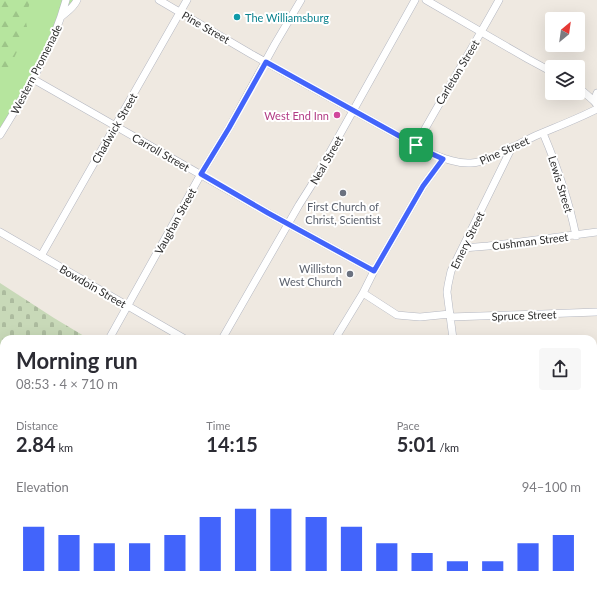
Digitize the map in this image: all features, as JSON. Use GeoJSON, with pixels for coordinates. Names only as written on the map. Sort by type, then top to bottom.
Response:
{"type":"FeatureCollection","features":[{"type":"Feature","properties":{"kind":"street","name":"Western Promenade"},"geometry":{"type":"LineString","coordinates":[[0,135],[33,79],[62,16],[66,0]]}},
{"type":"Feature","properties":{"kind":"street"},"geometry":{"type":"LineString","coordinates":[[62,16],[69,11],[77,0]]}},
{"type":"Feature","properties":{"kind":"street","name":"Pine Street"},"geometry":{"type":"LineString","coordinates":[[159,0],[266,62],[443,159],[461,163],[484,161],[597,109]]}},
{"type":"Feature","properties":{"kind":"street","name":"Chadwick Street"},"geometry":{"type":"LineString","coordinates":[[41,256],[187,0]]}},
{"type":"Feature","properties":{"kind":"street","name":"Vaughan Street"},"geometry":{"type":"LineString","coordinates":[[111,335],[201,174],[302,0]]}},
{"type":"Feature","properties":{"kind":"street","name":"Neal Street"},"geometry":{"type":"LineString","coordinates":[[224,335],[415,0]]}},
{"type":"Feature","properties":{"kind":"street"},"geometry":{"type":"LineString","coordinates":[[426,0],[545,68]]}},
{"type":"Feature","properties":{"kind":"street","name":"Carleton Street"},"geometry":{"type":"LineString","coordinates":[[416,145],[499,0]]}},
{"type":"Feature","properties":{"kind":"street","name":"Carroll Street"},"geometry":{"type":"LineString","coordinates":[[33,79],[116,125],[232,193],[374,271]]}},
{"type":"Feature","properties":{"kind":"street"},"geometry":{"type":"LineString","coordinates":[[595,103],[597,93]]}},
{"type":"Feature","properties":{"kind":"street"},"geometry":{"type":"LineString","coordinates":[[585,94],[595,103]]}},
{"type":"Feature","properties":{"kind":"street","name":"Lewis Street"},"geometry":{"type":"LineString","coordinates":[[543,133],[552,153],[567,199],[576,236]]}},
{"type":"Feature","properties":{"kind":"street","name":"Emery Street"},"geometry":{"type":"LineString","coordinates":[[452,335],[448,299],[448,285],[451,271],[512,147]]}},
{"type":"Feature","properties":{"kind":"street"},"geometry":{"type":"LineString","coordinates":[[337,335],[423,186],[443,159]]}},
{"type":"Feature","properties":{"kind":"street","name":"Bowdoin Street"},"geometry":{"type":"LineString","coordinates":[[0,232],[179,335]]}},
{"type":"Feature","properties":{"kind":"street","name":"Cushman Street"},"geometry":{"type":"LineString","coordinates":[[462,248],[576,236],[597,232]]}},
{"type":"Feature","properties":{"kind":"street","name":"Spruce Street"},"geometry":{"type":"LineString","coordinates":[[362,293],[397,314],[420,317],[597,312]]}},
{"type":"Feature","properties":{"kind":"green space"},"geometry":{"type":"Polygon","coordinates":[[[0,0],[77,0],[62,16],[0,135],[0,0]]]}},
{"type":"Feature","properties":{"kind":"green space"},"geometry":{"type":"Polygon","coordinates":[[[0,0],[31,0],[25,17],[27,27],[0,88],[0,0]]]}},
{"type":"Feature","properties":{"kind":"green space"},"geometry":{"type":"Polygon","coordinates":[[[0,283],[82,335],[0,335],[0,283]]]}},
{"type":"Feature","properties":{"kind":"place","name":"The Williamsburg"},"geometry":{"type":"Point","coordinates":[237,17]}},
{"type":"Feature","properties":{"kind":"place","name":"West End Inn"},"geometry":{"type":"Point","coordinates":[337,115]}},
{"type":"Feature","properties":{"kind":"place","name":"First Church of Christ, Scientist"},"geometry":{"type":"Point","coordinates":[343,193]}},
{"type":"Feature","properties":{"kind":"place","name":"Williston West Church"},"geometry":{"type":"Point","coordinates":[350,274]}},
{"type":"Feature","properties":{"kind":"route"},"geometry":{"type":"LineString","coordinates":[[266,62],[416,145],[443,159],[423,186],[374,271],[268,213],[201,174],[266,62]]}}]}
